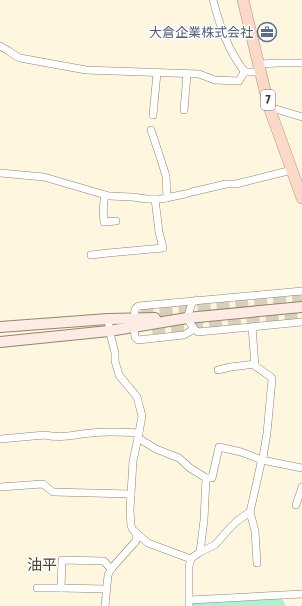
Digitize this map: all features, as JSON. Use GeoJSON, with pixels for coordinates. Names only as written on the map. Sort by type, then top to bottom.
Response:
{"type":"FeatureCollection","features":[{"type":"Feature","properties":{"kind":"main road","name":"7"},"geometry":{"type":"LineString","coordinates":[[243,0],[269,107],[302,198]]}},
{"type":"Feature","properties":{"kind":"street"},"geometry":{"type":"LineString","coordinates":[[213,0],[219,24],[226,41],[235,58],[245,72]]}},
{"type":"Feature","properties":{"kind":"street"},"geometry":{"type":"LineString","coordinates":[[0,46],[20,58],[58,66],[86,70],[199,74],[215,80],[239,81],[245,72],[278,63],[302,63]]}},
{"type":"Feature","properties":{"kind":"street"},"geometry":{"type":"LineString","coordinates":[[153,115],[157,73]]}},
{"type":"Feature","properties":{"kind":"street"},"geometry":{"type":"LineString","coordinates":[[184,110],[187,74]]}},
{"type":"Feature","properties":{"kind":"street"},"geometry":{"type":"LineString","coordinates":[[269,107],[302,117]]}},
{"type":"Feature","properties":{"kind":"street"},"geometry":{"type":"LineString","coordinates":[[151,130],[166,176],[167,198]]}},
{"type":"Feature","properties":{"kind":"street"},"geometry":{"type":"LineString","coordinates":[[0,172],[44,178],[108,196],[132,197],[147,200],[167,198],[226,184],[236,184],[292,170]]}},
{"type":"Feature","properties":{"kind":"street"},"geometry":{"type":"LineString","coordinates":[[105,195],[103,209],[104,222],[116,221]]}},
{"type":"Feature","properties":{"kind":"street"},"geometry":{"type":"LineString","coordinates":[[91,255],[163,248],[159,232],[155,199]]}},
{"type":"Feature","properties":{"kind":"street"},"geometry":{"type":"LineString","coordinates":[[302,291],[137,306],[134,309],[135,337],[138,340],[184,334],[194,330],[198,332],[302,322]]}},
{"type":"Feature","properties":{"kind":"street"},"geometry":{"type":"LineString","coordinates":[[194,330],[187,318],[192,303],[196,300]]}},
{"type":"Feature","properties":{"kind":"street"},"geometry":{"type":"LineString","coordinates":[[0,327],[108,319],[134,322],[302,307]]}},
{"type":"Feature","properties":{"kind":"street"},"geometry":{"type":"LineString","coordinates":[[108,319],[109,331],[119,375],[137,397],[142,416],[133,457],[130,510],[131,526],[133,530],[148,543],[191,559]]}},
{"type":"Feature","properties":{"kind":"street"},"geometry":{"type":"LineString","coordinates":[[0,342],[109,331],[134,322]]}},
{"type":"Feature","properties":{"kind":"street"},"geometry":{"type":"LineString","coordinates":[[252,327],[255,366],[272,379],[267,433],[250,512],[255,531],[257,563]]}},
{"type":"Feature","properties":{"kind":"street"},"geometry":{"type":"LineString","coordinates":[[218,370],[255,364]]}},
{"type":"Feature","properties":{"kind":"street"},"geometry":{"type":"LineString","coordinates":[[0,440],[45,435],[62,437],[112,431],[138,435],[156,449],[179,458],[190,468],[206,478],[212,478],[219,446],[262,460],[302,468]]}},
{"type":"Feature","properties":{"kind":"street"},"geometry":{"type":"LineString","coordinates":[[200,552],[204,520],[206,478]]}},
{"type":"Feature","properties":{"kind":"street"},"geometry":{"type":"LineString","coordinates":[[0,487],[43,484],[53,492],[131,494]]}},
{"type":"Feature","properties":{"kind":"street"},"geometry":{"type":"LineString","coordinates":[[296,505],[302,487]]}},
{"type":"Feature","properties":{"kind":"street"},"geometry":{"type":"LineString","coordinates":[[250,512],[239,519],[215,545],[200,552],[191,559],[189,566],[190,603],[302,594]]}},
{"type":"Feature","properties":{"kind":"street"},"geometry":{"type":"LineString","coordinates":[[106,606],[108,575],[111,569],[136,540],[136,533]]}},
{"type":"Feature","properties":{"kind":"street"},"geometry":{"type":"LineString","coordinates":[[61,588],[62,560],[104,561],[111,569]]}},
{"type":"Feature","properties":{"kind":"street"},"geometry":{"type":"LineString","coordinates":[[37,588],[106,589]]}},
{"type":"Feature","properties":{"kind":"green space"},"geometry":{"type":"Polygon","coordinates":[[[282,598],[286,606],[191,606],[194,602],[282,598]]]}},
{"type":"Feature","properties":{"kind":"tunnel"},"geometry":{"type":"LineString","coordinates":[[141,316],[302,301]]}},
{"type":"Feature","properties":{"kind":"tunnel"},"geometry":{"type":"LineString","coordinates":[[152,328],[302,314]]}},
{"type":"Feature","properties":{"kind":"place","name":"大倉企業株式会社"},"geometry":{"type":"Point","coordinates":[267,32]}},
{"type":"Feature","properties":{"kind":"district","name":"油平"},"geometry":{"type":"Point","coordinates":[42,565]}}]}
